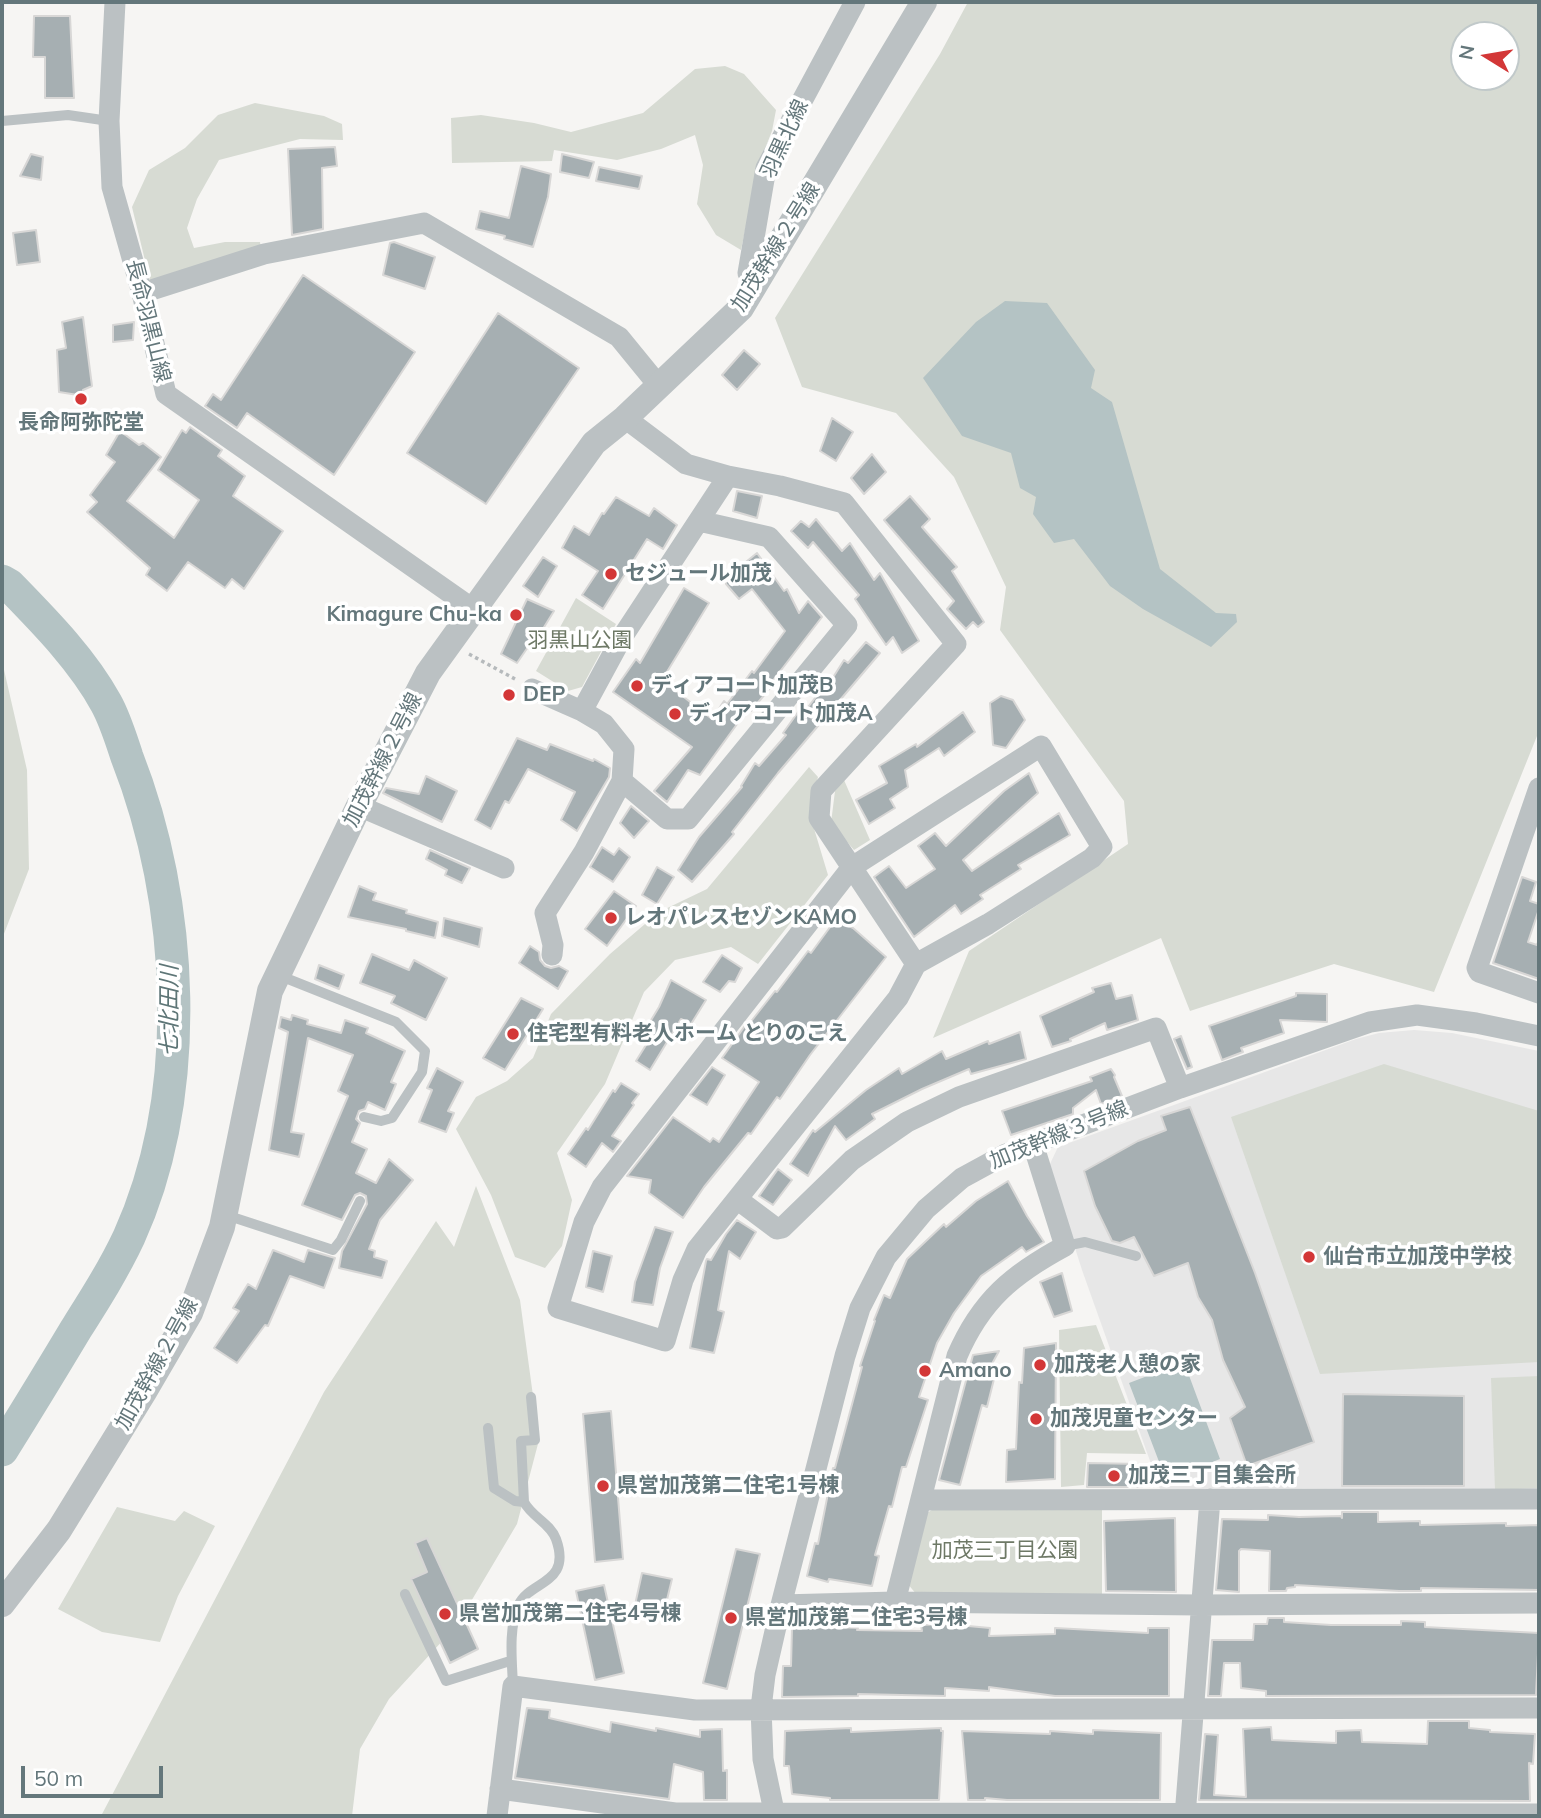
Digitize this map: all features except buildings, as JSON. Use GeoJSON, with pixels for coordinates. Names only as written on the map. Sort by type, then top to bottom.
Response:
{"type":"FeatureCollection","features":[{"type":"Feature","properties":{"kind":"street","name":"長命羽黒山線"},"geometry":{"type":"LineString","coordinates":[[115,2],[109,121],[112,187],[142,293],[166,394],[473,609]]}},
{"type":"Feature","properties":{"kind":"street","name":"羽黒北線"},"geometry":{"type":"LineString","coordinates":[[760,278],[748,273],[766,168],[855,2]]}},
{"type":"Feature","properties":{"kind":"street","name":"加茂幹線２号線"},"geometry":{"type":"LineString","coordinates":[[2,1604],[59,1530],[190,1312],[224,1215],[270,991],[359,806],[428,673],[594,443],[625,418],[741,308],[924,2]]}},
{"type":"Feature","properties":{"kind":"street"},"geometry":{"type":"LineString","coordinates":[[142,293],[264,254],[424,223],[619,337],[659,386]]}},
{"type":"Feature","properties":{"kind":"street"},"geometry":{"type":"LineString","coordinates":[[625,418],[686,464],[844,503],[956,644],[821,791],[819,818],[916,964]]}},
{"type":"Feature","properties":{"kind":"street"},"geometry":{"type":"LineString","coordinates":[[582,710],[621,639],[728,476]]}},
{"type":"Feature","properties":{"kind":"street"},"geometry":{"type":"LineString","coordinates":[[622,781],[667,819],[688,819],[847,625],[769,537],[699,521]]}},
{"type":"Feature","properties":{"kind":"street"},"geometry":{"type":"LineString","coordinates":[[532,689],[582,710],[604,724],[624,749],[622,781],[584,852],[545,913],[553,945],[552,955]]}},
{"type":"Feature","properties":{"kind":"street"},"geometry":{"type":"LineString","coordinates":[[1041,746],[1102,847],[1092,858],[988,924],[916,964],[898,998],[697,1249],[683,1280],[665,1341],[558,1308],[584,1222],[602,1187],[852,867],[1041,746]]}},
{"type":"Feature","properties":{"kind":"street"},"geometry":{"type":"LineString","coordinates":[[1539,788],[1532,834],[1477,968],[1479,972],[1539,993]]}},
{"type":"Feature","properties":{"kind":"street"},"geometry":{"type":"LineString","coordinates":[[359,806],[504,868]]}},
{"type":"Feature","properties":{"kind":"street","name":"加茂幹線３号線"},"geometry":{"type":"LineString","coordinates":[[775,1815],[764,1759],[761,1708],[765,1675],[845,1356],[860,1308],[872,1283],[897,1242],[944,1192],[982,1165],[1033,1144],[1331,1034],[1393,1017],[1417,1015],[1444,1018],[1539,1036]]}},
{"type":"Feature","properties":{"kind":"street"},"geometry":{"type":"LineString","coordinates":[[737,1199],[777,1229],[782,1228],[852,1160],[907,1122],[959,1097],[1156,1028],[1180,1088]]}},
{"type":"Feature","properties":{"kind":"street"},"geometry":{"type":"LineString","coordinates":[[895,1602],[957,1356],[966,1336],[985,1305],[1009,1281],[1065,1245],[1033,1144]]}},
{"type":"Feature","properties":{"kind":"street"},"geometry":{"type":"LineString","coordinates":[[1185,1815],[1210,1499]]}},
{"type":"Feature","properties":{"kind":"street"},"geometry":{"type":"LineString","coordinates":[[921,1500],[1539,1499]]}},
{"type":"Feature","properties":{"kind":"street"},"geometry":{"type":"LineString","coordinates":[[781,1605],[895,1602],[1200,1605],[1539,1603]]}},
{"type":"Feature","properties":{"kind":"street"},"geometry":{"type":"LineString","coordinates":[[497,1816],[513,1686],[695,1710],[1539,1708]]}},
{"type":"Feature","properties":{"kind":"street"},"geometry":{"type":"LineString","coordinates":[[500,1789],[691,1815],[1539,1814]]}},
{"type":"Feature","properties":{"kind":"lane"},"geometry":{"type":"LineString","coordinates":[[2,121],[68,114],[109,121]]}},
{"type":"Feature","properties":{"kind":"lane"},"geometry":{"type":"LineString","coordinates":[[278,975],[396,1022],[425,1051],[422,1072],[392,1118],[381,1121],[364,1117]]}},
{"type":"Feature","properties":{"kind":"lane"},"geometry":{"type":"LineString","coordinates":[[224,1215],[333,1250],[341,1240],[359,1201]]}},
{"type":"Feature","properties":{"kind":"lane"},"geometry":{"type":"LineString","coordinates":[[1065,1245],[1085,1242],[1136,1256]]}},
{"type":"Feature","properties":{"kind":"lane"},"geometry":{"type":"LineString","coordinates":[[513,1686],[510,1661],[516,1611],[520,1601],[556,1572],[559,1555],[553,1532],[527,1510],[524,1503],[520,1441],[535,1440],[531,1397]]}},
{"type":"Feature","properties":{"kind":"lane"},"geometry":{"type":"LineString","coordinates":[[488,1428],[494,1488],[515,1501],[524,1503]]}},
{"type":"Feature","properties":{"kind":"lane"},"geometry":{"type":"LineString","coordinates":[[405,1594],[446,1681],[510,1661]]}},
{"type":"Feature","properties":{"kind":"path"},"geometry":{"type":"LineString","coordinates":[[449,643],[532,689]]}},
{"type":"Feature","properties":{"kind":"shaded area"},"geometry":{"type":"Polygon","coordinates":[[[1005,301],[1047,303],[1095,370],[1091,388],[1112,402],[1160,569],[1216,613],[1236,614],[1237,622],[1211,647],[1143,609],[1110,586],[1074,539],[1054,543],[1033,514],[1036,497],[1020,488],[1011,453],[962,436],[923,378],[976,322],[1005,301]]]}},
{"type":"Feature","properties":{"kind":"shaded area","name":"仙台市立加茂中学校"},"geometry":{"type":"Polygon","coordinates":[[[1414,1030],[1452,1033],[1539,1051],[1539,1490],[1160,1489],[1082,1270],[1049,1166],[1058,1147],[1356,1039],[1379,1033],[1414,1030]]]}},
{"type":"Feature","properties":{"kind":"shaded area"},"geometry":{"type":"Polygon","coordinates":[[[1184,1362],[1220,1459],[1166,1480],[1129,1383],[1184,1362]]]}},
{"type":"Feature","properties":{"kind":"green space"},"geometry":{"type":"Polygon","coordinates":[[[968,2],[1539,2],[1539,731],[1434,992],[1334,964],[1190,1011],[1161,938],[933,1038],[969,951],[1128,844],[1124,801],[1000,630],[1006,587],[954,477],[896,413],[802,387],[775,318],[940,54],[968,2]]]}},
{"type":"Feature","properties":{"kind":"green space"},"geometry":{"type":"Polygon","coordinates":[[[725,66],[744,74],[776,110],[772,131],[759,164],[741,250],[716,235],[697,204],[703,165],[695,135],[661,149],[617,160],[554,150],[552,161],[452,163],[451,118],[481,115],[571,132],[643,113],[695,69],[725,66]]]}},
{"type":"Feature","properties":{"kind":"green space"},"geometry":{"type":"Polygon","coordinates":[[[255,103],[324,116],[342,124],[343,140],[300,139],[219,160],[197,199],[187,228],[194,248],[225,242],[260,242],[261,249],[150,281],[132,207],[149,170],[185,148],[218,115],[255,103]]]}},
{"type":"Feature","properties":{"kind":"green space","name":"羽黒山公園"},"geometry":{"type":"Polygon","coordinates":[[[576,598],[616,624],[582,687],[568,691],[536,671],[576,598]]]}},
{"type":"Feature","properties":{"kind":"green space"},"geometry":{"type":"Polygon","coordinates":[[[2,661],[27,770],[29,869],[2,939],[2,661]]]}},
{"type":"Feature","properties":{"kind":"green space"},"geometry":{"type":"Polygon","coordinates":[[[809,767],[818,777],[809,812],[828,875],[758,964],[731,947],[675,960],[644,992],[605,1084],[557,1153],[572,1200],[562,1246],[545,1268],[515,1257],[491,1195],[456,1129],[476,1097],[507,1081],[533,1058],[551,1014],[610,954],[659,912],[707,889],[809,767]]]}},
{"type":"Feature","properties":{"kind":"green space"},"geometry":{"type":"Polygon","coordinates":[[[844,780],[870,840],[854,850],[831,823],[835,791],[844,780]]]}},
{"type":"Feature","properties":{"kind":"green space"},"geometry":{"type":"Polygon","coordinates":[[[1384,1064],[1539,1111],[1539,1362],[1320,1374],[1231,1117],[1384,1064]]]}},
{"type":"Feature","properties":{"kind":"green space"},"geometry":{"type":"Polygon","coordinates":[[[476,1186],[520,1300],[539,1440],[517,1524],[457,1625],[389,1699],[360,1749],[352,1816],[101,1816],[324,1392],[436,1221],[454,1247],[476,1186]]]}},
{"type":"Feature","properties":{"kind":"green space"},"geometry":{"type":"Polygon","coordinates":[[[1096,1325],[1146,1454],[1087,1453],[1084,1485],[1061,1487],[1059,1330],[1096,1325]]]}},
{"type":"Feature","properties":{"kind":"green space"},"geometry":{"type":"Polygon","coordinates":[[[1539,1376],[1539,1488],[1495,1490],[1491,1378],[1539,1376]]]}},
{"type":"Feature","properties":{"kind":"green space","name":"加茂三丁目公園"},"geometry":{"type":"Polygon","coordinates":[[[1102,1506],[1102,1595],[917,1595],[907,1583],[925,1514],[937,1507],[1102,1506]]]}},
{"type":"Feature","properties":{"kind":"green space"},"geometry":{"type":"Polygon","coordinates":[[[117,1507],[175,1521],[184,1511],[215,1526],[178,1596],[160,1642],[102,1632],[58,1609],[117,1507]]]}},
{"type":"Feature","properties":{"kind":"waterway","name":"七北田川"},"geometry":{"type":"LineString","coordinates":[[2,581],[22,598],[74,656],[96,687],[115,722],[146,813],[160,873],[170,935],[174,997],[172,1060],[164,1122],[150,1181],[129,1237],[104,1284],[2,1450]]}},
{"type":"Feature","properties":{"kind":"place","name":"長命阿弥陀堂"},"geometry":{"type":"Point","coordinates":[81,399]}},
{"type":"Feature","properties":{"kind":"place","name":"セジュール加茂"},"geometry":{"type":"Point","coordinates":[611,574]}},
{"type":"Feature","properties":{"kind":"place","name":"Kimagure Chu-ka"},"geometry":{"type":"Point","coordinates":[516,615]}},
{"type":"Feature","properties":{"kind":"place","name":"ディアコート加茂B"},"geometry":{"type":"Point","coordinates":[637,686]}},
{"type":"Feature","properties":{"kind":"place","name":"DEP"},"geometry":{"type":"Point","coordinates":[509,695]}},
{"type":"Feature","properties":{"kind":"place","name":"ディアコート加茂A"},"geometry":{"type":"Point","coordinates":[675,714]}},
{"type":"Feature","properties":{"kind":"place","name":"レオパレスセゾンKAMO"},"geometry":{"type":"Point","coordinates":[611,918]}},
{"type":"Feature","properties":{"kind":"place","name":"住宅型有料老人ホーム とりのこえ"},"geometry":{"type":"Point","coordinates":[513,1034]}},
{"type":"Feature","properties":{"kind":"place","name":"仙台市立加茂中学校"},"geometry":{"type":"Point","coordinates":[1309,1257]}},
{"type":"Feature","properties":{"kind":"place","name":"加茂老人憩の家"},"geometry":{"type":"Point","coordinates":[1040,1365]}},
{"type":"Feature","properties":{"kind":"place","name":"Amano"},"geometry":{"type":"Point","coordinates":[925,1371]}},
{"type":"Feature","properties":{"kind":"place","name":"加茂児童センター"},"geometry":{"type":"Point","coordinates":[1036,1419]}},
{"type":"Feature","properties":{"kind":"place","name":"加茂三丁目集会所"},"geometry":{"type":"Point","coordinates":[1114,1476]}},
{"type":"Feature","properties":{"kind":"place","name":"県営加茂第二住宅1号棟"},"geometry":{"type":"Point","coordinates":[603,1486]}},
{"type":"Feature","properties":{"kind":"place","name":"県営加茂第二住宅4号棟"},"geometry":{"type":"Point","coordinates":[445,1614]}},
{"type":"Feature","properties":{"kind":"place","name":"県営加茂第二住宅3号棟"},"geometry":{"type":"Point","coordinates":[731,1618]}}]}
